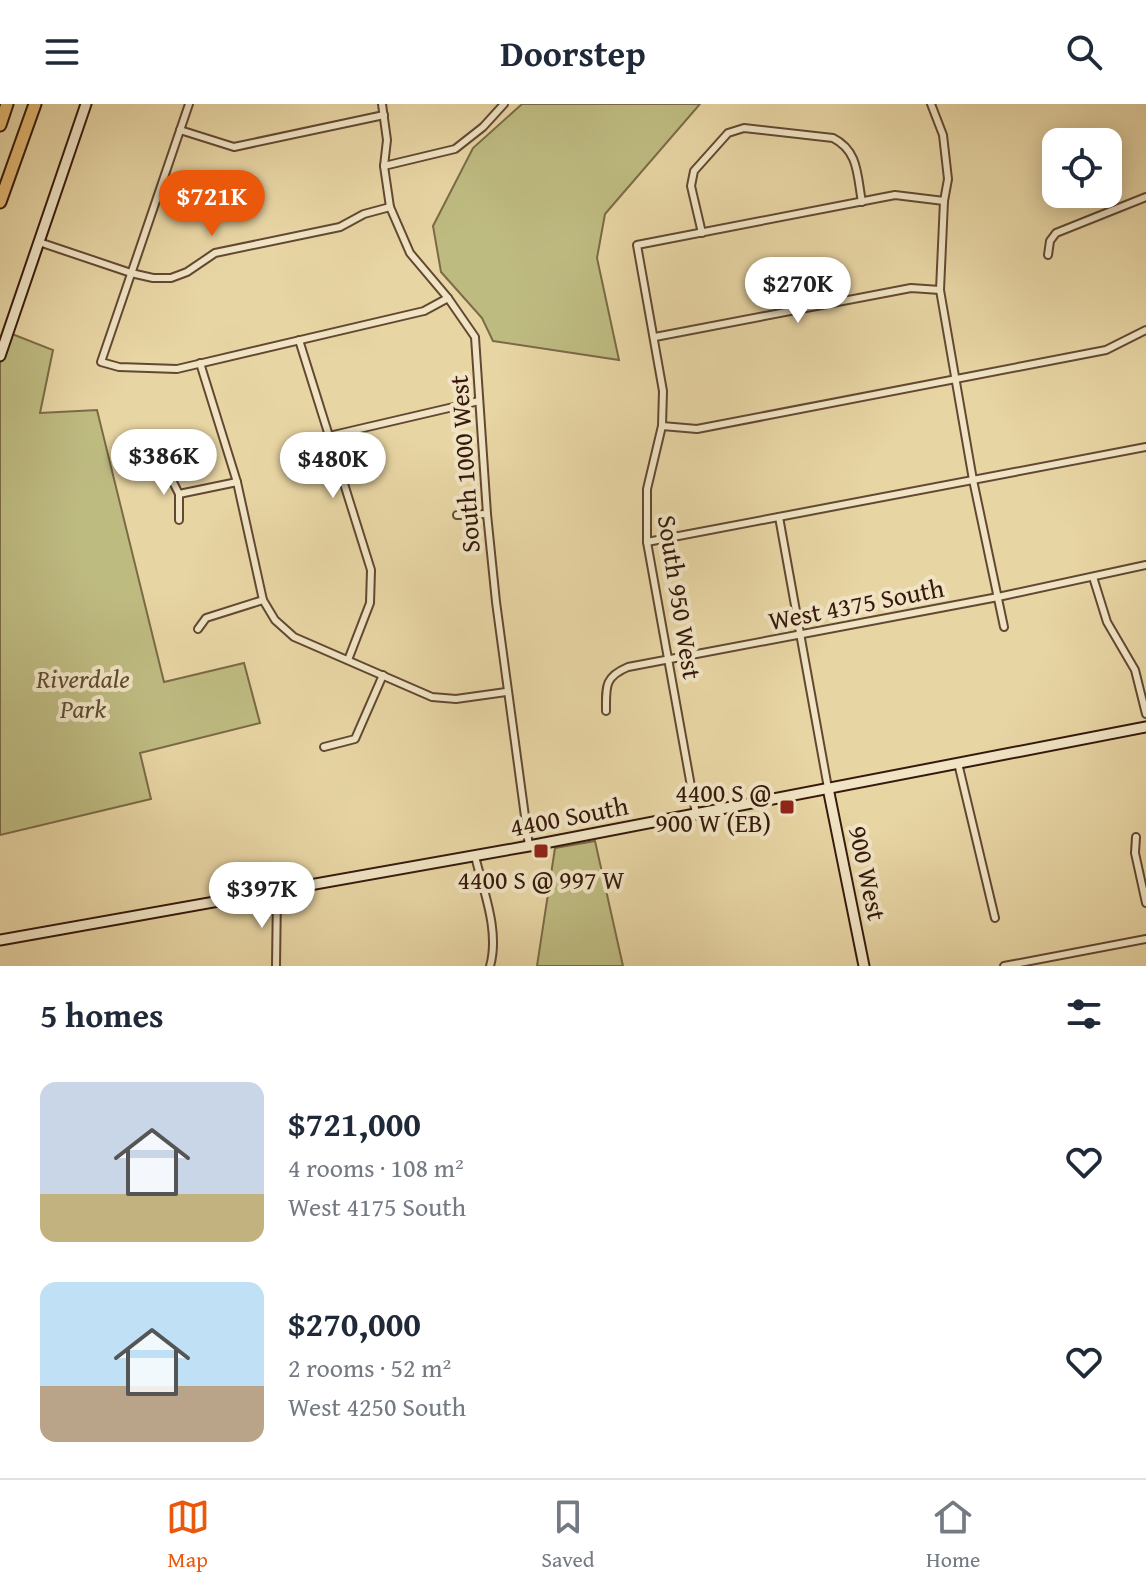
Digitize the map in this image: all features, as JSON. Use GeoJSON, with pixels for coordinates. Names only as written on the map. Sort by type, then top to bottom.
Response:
{"type":"FeatureCollection","features":[{"type":"Feature","properties":{"kind":"highway"},"geometry":{"type":"LineString","coordinates":[[0,125],[7,104]]}},
{"type":"Feature","properties":{"kind":"highway"},"geometry":{"type":"LineString","coordinates":[[0,202],[35,104]]}},
{"type":"Feature","properties":{"kind":"street"},"geometry":{"type":"LineString","coordinates":[[0,356],[86,104]]}},
{"type":"Feature","properties":{"kind":"street"},"geometry":{"type":"LineString","coordinates":[[189,104],[101,362],[119,367],[177,369],[424,311],[448,298]]}},
{"type":"Feature","properties":{"kind":"street","name":"South 1000 West"},"geometry":{"type":"LineString","coordinates":[[382,104],[387,140],[384,166],[390,207],[410,253],[448,298],[475,337],[487,514],[506,692],[529,846]]}},
{"type":"Feature","properties":{"kind":"street"},"geometry":{"type":"LineString","coordinates":[[384,166],[455,149],[483,127],[504,104]]}},
{"type":"Feature","properties":{"kind":"street"},"geometry":{"type":"LineString","coordinates":[[931,104],[947,157],[940,290],[973,480],[1004,627]]}},
{"type":"Feature","properties":{"kind":"street"},"geometry":{"type":"LineString","coordinates":[[180,130],[234,147],[384,115]]}},
{"type":"Feature","properties":{"kind":"street"},"geometry":{"type":"LineString","coordinates":[[862,202],[852,155],[846,145],[833,138],[744,128],[728,133],[694,171],[691,186],[702,233],[862,202],[895,195],[944,201]]}},
{"type":"Feature","properties":{"kind":"street"},"geometry":{"type":"LineString","coordinates":[[1048,255],[1050,241],[1067,226],[1146,197]]}},
{"type":"Feature","properties":{"kind":"street"},"geometry":{"type":"LineString","coordinates":[[39,242],[131,273],[171,278],[187,272],[215,253],[340,227],[364,214],[390,207]]}},
{"type":"Feature","properties":{"kind":"street","name":"South 950 West"},"geometry":{"type":"LineString","coordinates":[[696,814],[647,542],[647,489],[662,426],[663,391],[637,245],[702,233]]}},
{"type":"Feature","properties":{"kind":"street"},"geometry":{"type":"LineString","coordinates":[[655,337],[911,288],[940,290]]}},
{"type":"Feature","properties":{"kind":"street"},"geometry":{"type":"LineString","coordinates":[[662,426],[697,429],[955,380],[1106,350],[1146,330]]}},
{"type":"Feature","properties":{"kind":"street"},"geometry":{"type":"LineString","coordinates":[[299,340],[371,570],[370,603],[348,660]]}},
{"type":"Feature","properties":{"kind":"street"},"geometry":{"type":"LineString","coordinates":[[200,363],[237,482],[263,600],[275,620],[294,637],[432,697],[456,699],[506,692]]}},
{"type":"Feature","properties":{"kind":"street"},"geometry":{"type":"LineString","coordinates":[[329,436],[479,401]]}},
{"type":"Feature","properties":{"kind":"street"},"geometry":{"type":"LineString","coordinates":[[647,542],[1146,447]]}},
{"type":"Feature","properties":{"kind":"street"},"geometry":{"type":"LineString","coordinates":[[167,470],[179,494],[179,520]]}},
{"type":"Feature","properties":{"kind":"street"},"geometry":{"type":"LineString","coordinates":[[179,494],[237,482]]}},
{"type":"Feature","properties":{"kind":"street"},"geometry":{"type":"LineString","coordinates":[[457,515],[487,514]]}},
{"type":"Feature","properties":{"kind":"street"},"geometry":{"type":"LineString","coordinates":[[779,517],[828,788]]}},
{"type":"Feature","properties":{"kind":"street","name":"West 4375 South"},"geometry":{"type":"LineString","coordinates":[[606,711],[606,688],[613,674],[628,667],[998,597],[1146,565]]}},
{"type":"Feature","properties":{"kind":"street"},"geometry":{"type":"LineString","coordinates":[[1093,577],[1107,622],[1135,670],[1146,714]]}},
{"type":"Feature","properties":{"kind":"street"},"geometry":{"type":"LineString","coordinates":[[198,629],[206,618],[263,600]]}},
{"type":"Feature","properties":{"kind":"street"},"geometry":{"type":"LineString","coordinates":[[324,747],[355,739],[383,675]]}},
{"type":"Feature","properties":{"kind":"street","name":"4400 South"},"geometry":{"type":"LineString","coordinates":[[0,940],[277,893],[1146,727]]}},
{"type":"Feature","properties":{"kind":"street"},"geometry":{"type":"LineString","coordinates":[[958,763],[995,918]]}},
{"type":"Feature","properties":{"kind":"street","name":"900 West"},"geometry":{"type":"LineString","coordinates":[[828,788],[864,966]]}},
{"type":"Feature","properties":{"kind":"street"},"geometry":{"type":"LineString","coordinates":[[1136,837],[1135,853],[1146,903]]}},
{"type":"Feature","properties":{"kind":"street"},"geometry":{"type":"LineString","coordinates":[[475,856],[491,921],[493,956],[490,966]]}},
{"type":"Feature","properties":{"kind":"street"},"geometry":{"type":"LineString","coordinates":[[276,966],[277,893]]}},
{"type":"Feature","properties":{"kind":"street"},"geometry":{"type":"LineString","coordinates":[[1004,966],[1146,939]]}},
{"type":"Feature","properties":{"kind":"green space"},"geometry":{"type":"Polygon","coordinates":[[[522,104],[700,104],[605,214],[597,258],[619,360],[493,341],[482,318],[441,272],[433,226],[473,148],[522,104]]]}},
{"type":"Feature","properties":{"kind":"green space","name":"Riverdale Park"},"geometry":{"type":"Polygon","coordinates":[[[7,332],[53,350],[40,413],[97,410],[164,682],[244,663],[260,723],[140,753],[151,799],[0,835],[0,354],[7,332]]]}},
{"type":"Feature","properties":{"kind":"green space"},"geometry":{"type":"Polygon","coordinates":[[[595,841],[623,966],[537,966],[555,848],[595,841]]]}},
{"type":"Feature","properties":{"kind":"place","name":"4400 S @ 900 W (EB)"},"geometry":{"type":"Point","coordinates":[787,807]}},
{"type":"Feature","properties":{"kind":"place","name":"4400 S @ 997 W"},"geometry":{"type":"Point","coordinates":[541,851]}}]}
